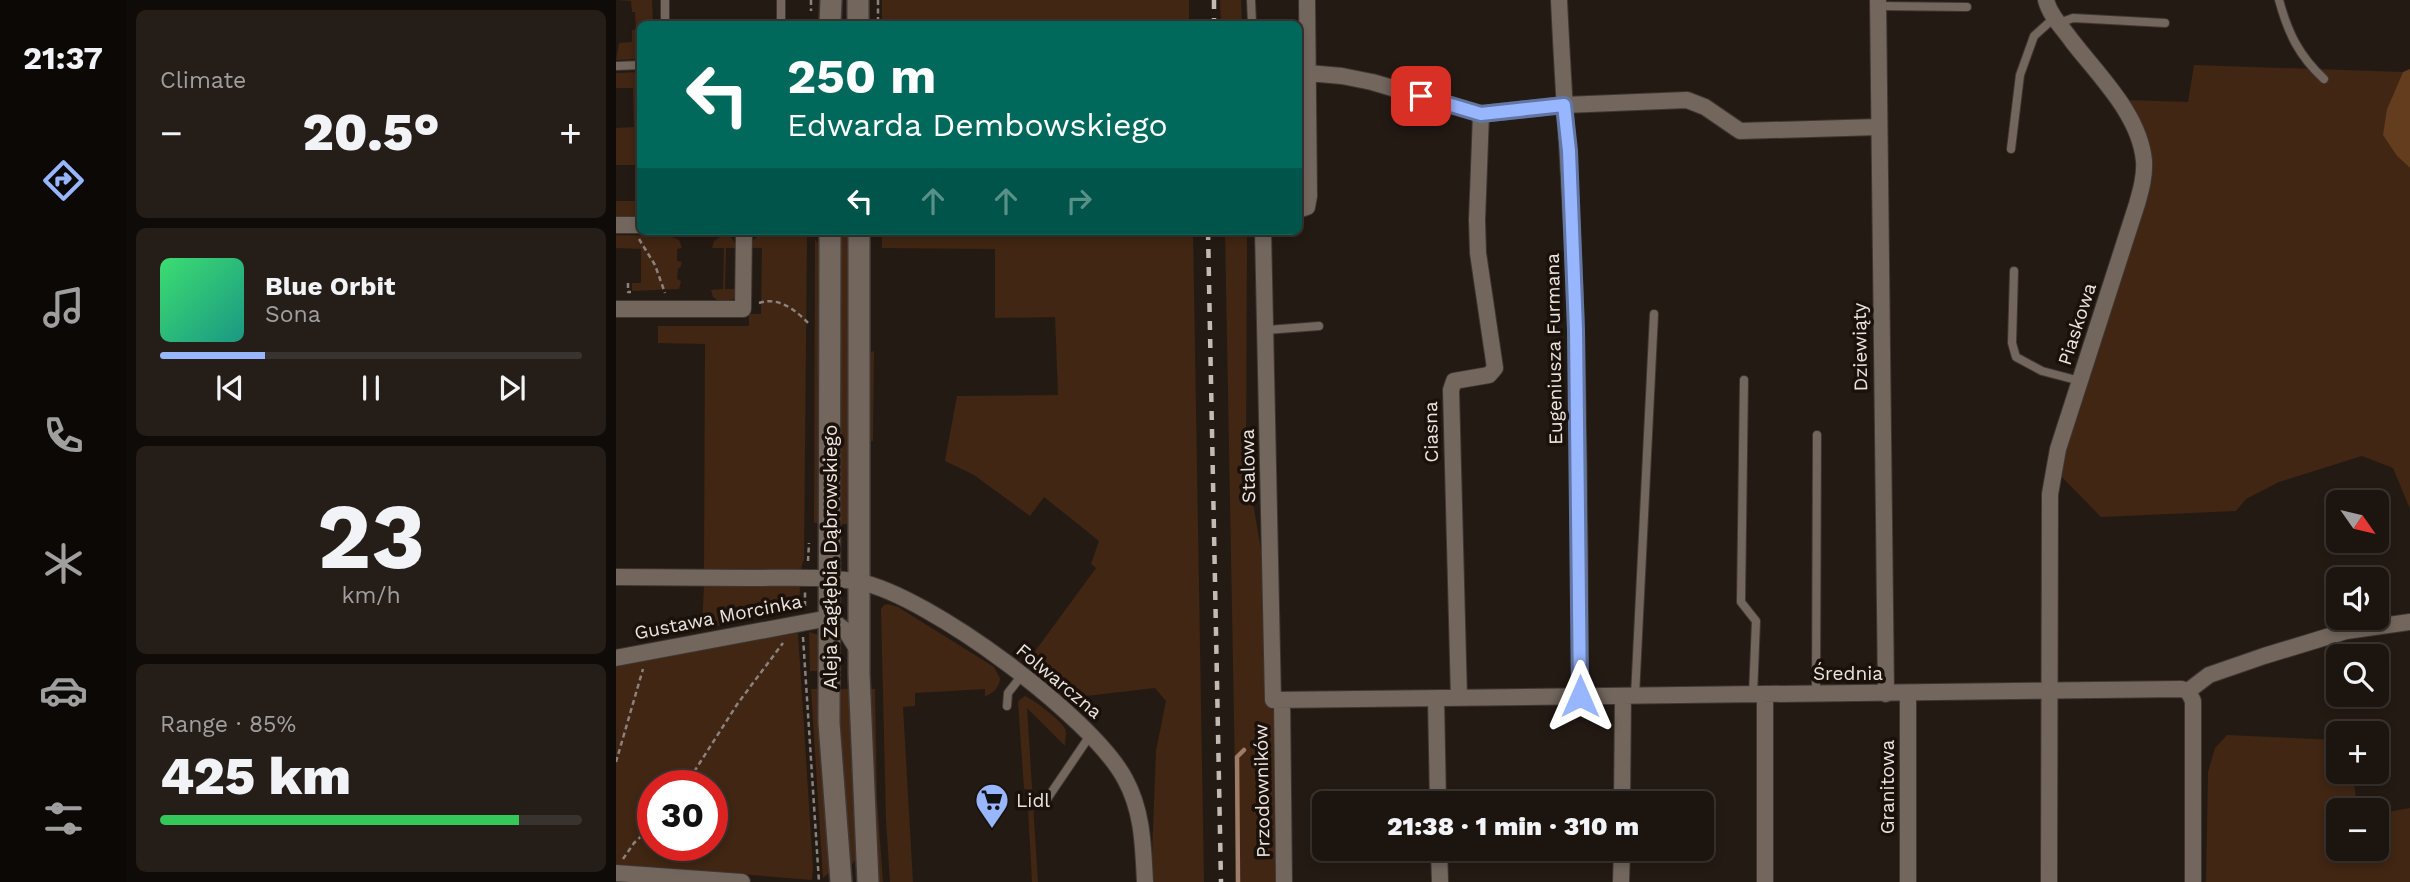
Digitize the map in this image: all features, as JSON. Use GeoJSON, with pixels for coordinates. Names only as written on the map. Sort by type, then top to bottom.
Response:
{"type":"FeatureCollection","features":[{"type":"Feature","properties":{"kind":"street"},"geometry":{"type":"LineString","coordinates":[[830,21],[831,0]]}},
{"type":"Feature","properties":{"kind":"street"},"geometry":{"type":"LineString","coordinates":[[858,0],[858,21]]}},
{"type":"Feature","properties":{"kind":"street"},"geometry":{"type":"LineString","coordinates":[[1302,209],[1307,207],[1309,196],[1307,0]]}},
{"type":"Feature","properties":{"kind":"street","name":"Eugeniusza Furmana"},"geometry":{"type":"LineString","coordinates":[[1559,0],[1569,151],[1576,330],[1580,696]]}},
{"type":"Feature","properties":{"kind":"street","name":"Piaskowa"},"geometry":{"type":"LineString","coordinates":[[2046,0],[2057,20],[2133,125],[2144,163],[2143,185],[2058,449],[2050,494],[2049,882]]}},
{"type":"Feature","properties":{"kind":"street","name":"Dziewiąty"},"geometry":{"type":"LineString","coordinates":[[1878,3],[1886,694]]}},
{"type":"Feature","properties":{"kind":"street"},"geometry":{"type":"LineString","coordinates":[[1308,73],[1372,82],[1481,114],[1564,105],[1687,100],[1705,107],[1740,131],[1878,127]]}},
{"type":"Feature","properties":{"kind":"street","name":"Ciasna"},"geometry":{"type":"LineString","coordinates":[[1459,698],[1451,390],[1454,381],[1489,375],[1495,368],[1478,253],[1481,114]]}},
{"type":"Feature","properties":{"kind":"street"},"geometry":{"type":"LineString","coordinates":[[616,225],[636,229]]}},
{"type":"Feature","properties":{"kind":"street"},"geometry":{"type":"LineString","coordinates":[[616,309],[743,309],[744,235]]}},
{"type":"Feature","properties":{"kind":"street","name":"Aleja Zagłębia Dąbrowskiego"},"geometry":{"type":"LineString","coordinates":[[831,235],[830,744],[841,882]]}},
{"type":"Feature","properties":{"kind":"street","name":"Aleja Zagłębia Dąbrowskiego"},"geometry":{"type":"LineString","coordinates":[[859,235],[859,652],[868,882]]}},
{"type":"Feature","properties":{"kind":"street","name":"Stalowa"},"geometry":{"type":"LineString","coordinates":[[1263,235],[1278,700]]}},
{"type":"Feature","properties":{"kind":"street","name":"Folwarczna"},"geometry":{"type":"LineString","coordinates":[[616,577],[829,579],[859,582],[887,590],[916,604],[976,642],[1022,676],[1091,734],[1114,762],[1135,802],[1142,829],[1145,882]]}},
{"type":"Feature","properties":{"kind":"street"},"geometry":{"type":"LineString","coordinates":[[829,618],[846,631],[859,652]]}},
{"type":"Feature","properties":{"kind":"street","name":"Gustawa Morcinka"},"geometry":{"type":"LineString","coordinates":[[616,659],[650,650],[800,627],[829,618]]}},
{"type":"Feature","properties":{"kind":"street"},"geometry":{"type":"LineString","coordinates":[[2193,882],[2193,701],[2188,691],[2209,676],[2264,656],[2346,631],[2410,622]]}},
{"type":"Feature","properties":{"kind":"street","name":"Średnia"},"geometry":{"type":"LineString","coordinates":[[1278,700],[2188,691]]}},
{"type":"Feature","properties":{"kind":"street","name":"Granitowa"},"geometry":{"type":"LineString","coordinates":[[1908,693],[1908,882]]}},
{"type":"Feature","properties":{"kind":"street"},"geometry":{"type":"LineString","coordinates":[[1759,695],[1765,882]]}},
{"type":"Feature","properties":{"kind":"street"},"geometry":{"type":"LineString","coordinates":[[1623,791],[1629,696]]}},
{"type":"Feature","properties":{"kind":"street"},"geometry":{"type":"LineString","coordinates":[[1436,699],[1438,791]]}},
{"type":"Feature","properties":{"kind":"street","name":"Przodowników"},"geometry":{"type":"LineString","coordinates":[[1278,700],[1284,882]]}},
{"type":"Feature","properties":{"kind":"street"},"geometry":{"type":"LineString","coordinates":[[841,882],[861,865],[866,852]]}},
{"type":"Feature","properties":{"kind":"street"},"geometry":{"type":"LineString","coordinates":[[1439,861],[1440,882]]}},
{"type":"Feature","properties":{"kind":"street"},"geometry":{"type":"LineString","coordinates":[[1621,882],[1622,861]]}},
{"type":"Feature","properties":{"kind":"street"},"geometry":{"type":"LineString","coordinates":[[618,868],[713,882],[742,882]]}},
{"type":"Feature","properties":{"kind":"lane"},"geometry":{"type":"LineString","coordinates":[[664,0],[665,21]]}},
{"type":"Feature","properties":{"kind":"lane"},"geometry":{"type":"LineString","coordinates":[[781,0],[781,21]]}},
{"type":"Feature","properties":{"kind":"lane"},"geometry":{"type":"LineString","coordinates":[[1251,0],[1252,21]]}},
{"type":"Feature","properties":{"kind":"lane"},"geometry":{"type":"LineString","coordinates":[[2279,0],[2304,61],[2324,79]]}},
{"type":"Feature","properties":{"kind":"lane"},"geometry":{"type":"LineString","coordinates":[[1878,3],[1967,7]]}},
{"type":"Feature","properties":{"kind":"lane"},"geometry":{"type":"LineString","coordinates":[[2011,149],[2020,75],[2034,36],[2057,20],[2073,18],[2165,23]]}},
{"type":"Feature","properties":{"kind":"lane"},"geometry":{"type":"LineString","coordinates":[[616,66],[637,65]]}},
{"type":"Feature","properties":{"kind":"lane"},"geometry":{"type":"LineString","coordinates":[[2014,271],[2012,343],[2016,357],[2042,371],[2080,381]]}},
{"type":"Feature","properties":{"kind":"lane"},"geometry":{"type":"LineString","coordinates":[[1629,696],[1654,314]]}},
{"type":"Feature","properties":{"kind":"lane"},"geometry":{"type":"LineString","coordinates":[[1266,330],[1319,326]]}},
{"type":"Feature","properties":{"kind":"lane"},"geometry":{"type":"LineString","coordinates":[[1744,380],[1741,602],[1756,621],[1759,695]]}},
{"type":"Feature","properties":{"kind":"lane"},"geometry":{"type":"LineString","coordinates":[[1816,694],[1817,435]]}},
{"type":"Feature","properties":{"kind":"lane"},"geometry":{"type":"LineString","coordinates":[[1007,706],[1009,693],[1022,676]]}},
{"type":"Feature","properties":{"kind":"lane"},"geometry":{"type":"LineString","coordinates":[[1047,799],[1091,734]]}},
{"type":"Feature","properties":{"kind":"path"},"geometry":{"type":"LineString","coordinates":[[878,0],[878,21]]}},
{"type":"Feature","properties":{"kind":"path"},"geometry":{"type":"LineString","coordinates":[[639,235],[665,293]]}},
{"type":"Feature","properties":{"kind":"path"},"geometry":{"type":"LineString","coordinates":[[628,283],[628,292],[640,292]]}},
{"type":"Feature","properties":{"kind":"path"},"geometry":{"type":"LineString","coordinates":[[653,292],[673,292]]}},
{"type":"Feature","properties":{"kind":"path"},"geometry":{"type":"LineString","coordinates":[[743,309],[771,300],[794,311],[810,325]]}},
{"type":"Feature","properties":{"kind":"path"},"geometry":{"type":"LineString","coordinates":[[804,608],[806,587]]}},
{"type":"Feature","properties":{"kind":"path"},"geometry":{"type":"LineString","coordinates":[[696,770],[738,703],[800,627]]}},
{"type":"Feature","properties":{"kind":"path"},"geometry":{"type":"LineString","coordinates":[[800,627],[818,882]]}},
{"type":"Feature","properties":{"kind":"path"},"geometry":{"type":"LineString","coordinates":[[616,762],[650,650]]}},
{"type":"Feature","properties":{"kind":"path"},"geometry":{"type":"LineString","coordinates":[[618,868],[637,840]]}},
{"type":"Feature","properties":{"kind":"shaded area"},"geometry":{"type":"Polygon","coordinates":[[[616,0],[652,0],[653,21],[637,21],[637,59],[616,60],[619,43],[632,42],[632,30],[636,30],[631,1],[616,0]]]}},
{"type":"Feature","properties":{"kind":"shaded area"},"geometry":{"type":"Polygon","coordinates":[[[882,0],[1189,0],[1189,21],[882,21],[882,0]]]}},
{"type":"Feature","properties":{"kind":"shaded area"},"geometry":{"type":"Polygon","coordinates":[[[1220,0],[1241,0],[1242,21],[1221,21],[1220,0]]]}},
{"type":"Feature","properties":{"kind":"shaded area"},"geometry":{"type":"Polygon","coordinates":[[[2194,65],[2403,72],[2387,109],[2397,156],[2410,168],[2410,509],[2393,468],[2362,456],[2279,482],[2246,499],[2236,511],[2101,517],[2059,474],[2150,155],[2148,139],[2127,100],[2188,102],[2194,65]]]}},
{"type":"Feature","properties":{"kind":"shaded area"},"geometry":{"type":"Polygon","coordinates":[[[2410,69],[2410,168],[2397,156],[2383,135],[2387,109],[2403,72],[2410,69]]]}},
{"type":"Feature","properties":{"kind":"shaded area"},"geometry":{"type":"Polygon","coordinates":[[[637,72],[637,165],[616,165],[616,128],[634,127],[633,88],[616,88],[616,73],[637,72]]]}},
{"type":"Feature","properties":{"kind":"shaded area"},"geometry":{"type":"Polygon","coordinates":[[[616,201],[637,201],[637,220],[616,220],[616,201]]]}},
{"type":"Feature","properties":{"kind":"shaded area"},"geometry":{"type":"Polygon","coordinates":[[[616,235],[669,236],[679,240],[682,248],[677,249],[677,261],[682,262],[678,269],[677,279],[681,281],[679,289],[632,291],[632,283],[641,283],[641,249],[616,248],[616,235]]]}},
{"type":"Feature","properties":{"kind":"shaded area"},"geometry":{"type":"Polygon","coordinates":[[[723,235],[731,237],[738,248],[726,248],[725,289],[737,289],[734,299],[720,302],[713,297],[711,290],[723,289],[724,248],[712,248],[714,241],[723,235]]]}},
{"type":"Feature","properties":{"kind":"shaded area"},"geometry":{"type":"Polygon","coordinates":[[[760,235],[807,235],[804,559],[801,569],[704,569],[705,344],[658,343],[658,326],[749,326],[749,314],[761,314],[762,248],[751,248],[752,241],[760,235]]]}},
{"type":"Feature","properties":{"kind":"shaded area"},"geometry":{"type":"Polygon","coordinates":[[[838,235],[851,235],[851,524],[837,524],[838,235]]]}},
{"type":"Feature","properties":{"kind":"shaded area"},"geometry":{"type":"Polygon","coordinates":[[[882,235],[1193,235],[1204,882],[1151,882],[1156,751],[1166,701],[1155,688],[1069,698],[1025,665],[1096,568],[1091,564],[1099,541],[1044,497],[1030,516],[974,475],[945,461],[957,396],[1058,395],[1055,317],[995,318],[995,249],[882,248],[882,235]]]}},
{"type":"Feature","properties":{"kind":"shaded area"},"geometry":{"type":"Polygon","coordinates":[[[1225,235],[1247,235],[1246,462],[1261,550],[1268,645],[1266,703],[1280,716],[1280,882],[1237,882],[1225,235]]]}},
{"type":"Feature","properties":{"kind":"shaded area"},"geometry":{"type":"Polygon","coordinates":[[[815,239],[821,248],[822,523],[814,523],[815,239]]]}},
{"type":"Feature","properties":{"kind":"shaded area"},"geometry":{"type":"Polygon","coordinates":[[[874,351],[873,441],[867,441],[869,353],[874,351]]]}},
{"type":"Feature","properties":{"kind":"shaded area"},"geometry":{"type":"Polygon","coordinates":[[[704,585],[800,586],[799,604],[787,612],[702,629],[704,585]]]}},
{"type":"Feature","properties":{"kind":"shaded area"},"geometry":{"type":"Polygon","coordinates":[[[888,604],[898,607],[994,667],[1000,678],[996,690],[985,696],[985,689],[915,693],[915,706],[903,707],[913,882],[890,882],[881,609],[888,604]]]}},
{"type":"Feature","properties":{"kind":"shaded area"},"geometry":{"type":"Polygon","coordinates":[[[809,632],[819,635],[821,671],[810,671],[809,632]]]}},
{"type":"Feature","properties":{"kind":"shaded area"},"geometry":{"type":"Polygon","coordinates":[[[798,633],[812,880],[616,864],[616,667],[651,658],[798,633]]]}},
{"type":"Feature","properties":{"kind":"shaded area"},"geometry":{"type":"Polygon","coordinates":[[[811,689],[821,689],[831,871],[823,878],[811,689]]]}},
{"type":"Feature","properties":{"kind":"shaded area"},"geometry":{"type":"Polygon","coordinates":[[[836,689],[852,689],[857,857],[850,867],[836,689]]]}},
{"type":"Feature","properties":{"kind":"shaded area"},"geometry":{"type":"Polygon","coordinates":[[[867,689],[875,689],[877,799],[883,882],[876,882],[867,689]]]}},
{"type":"Feature","properties":{"kind":"shaded area"},"geometry":{"type":"Polygon","coordinates":[[[1025,696],[1063,725],[1066,733],[1065,746],[1027,708],[1038,882],[1032,882],[1027,789],[1024,789],[1018,701],[1025,696]]]}},
{"type":"Feature","properties":{"kind":"shaded area"},"geometry":{"type":"Polygon","coordinates":[[[2227,735],[2326,739],[2326,784],[2354,784],[2356,798],[2326,798],[2326,861],[2389,861],[2389,812],[2410,808],[2410,882],[2206,882],[2208,772],[2215,748],[2227,735]]]}},
{"type":"Feature","properties":{"kind":"waterway"},"geometry":{"type":"LineString","coordinates":[[1238,882],[1237,757],[1244,750]]}},
{"type":"Feature","properties":{"kind":"railway"},"geometry":{"type":"LineString","coordinates":[[1214,0],[1214,21]]}},
{"type":"Feature","properties":{"kind":"railway"},"geometry":{"type":"LineString","coordinates":[[1208,235],[1221,882]]}},
{"type":"Feature","properties":{"kind":"place","name":"Lidl"},"geometry":{"type":"Point","coordinates":[992,830]}},
{"type":"Feature","properties":{"kind":"route"},"geometry":{"type":"LineString","coordinates":[[1421,96],[1481,114],[1564,105],[1569,151],[1576,330],[1580,696]]}}]}
